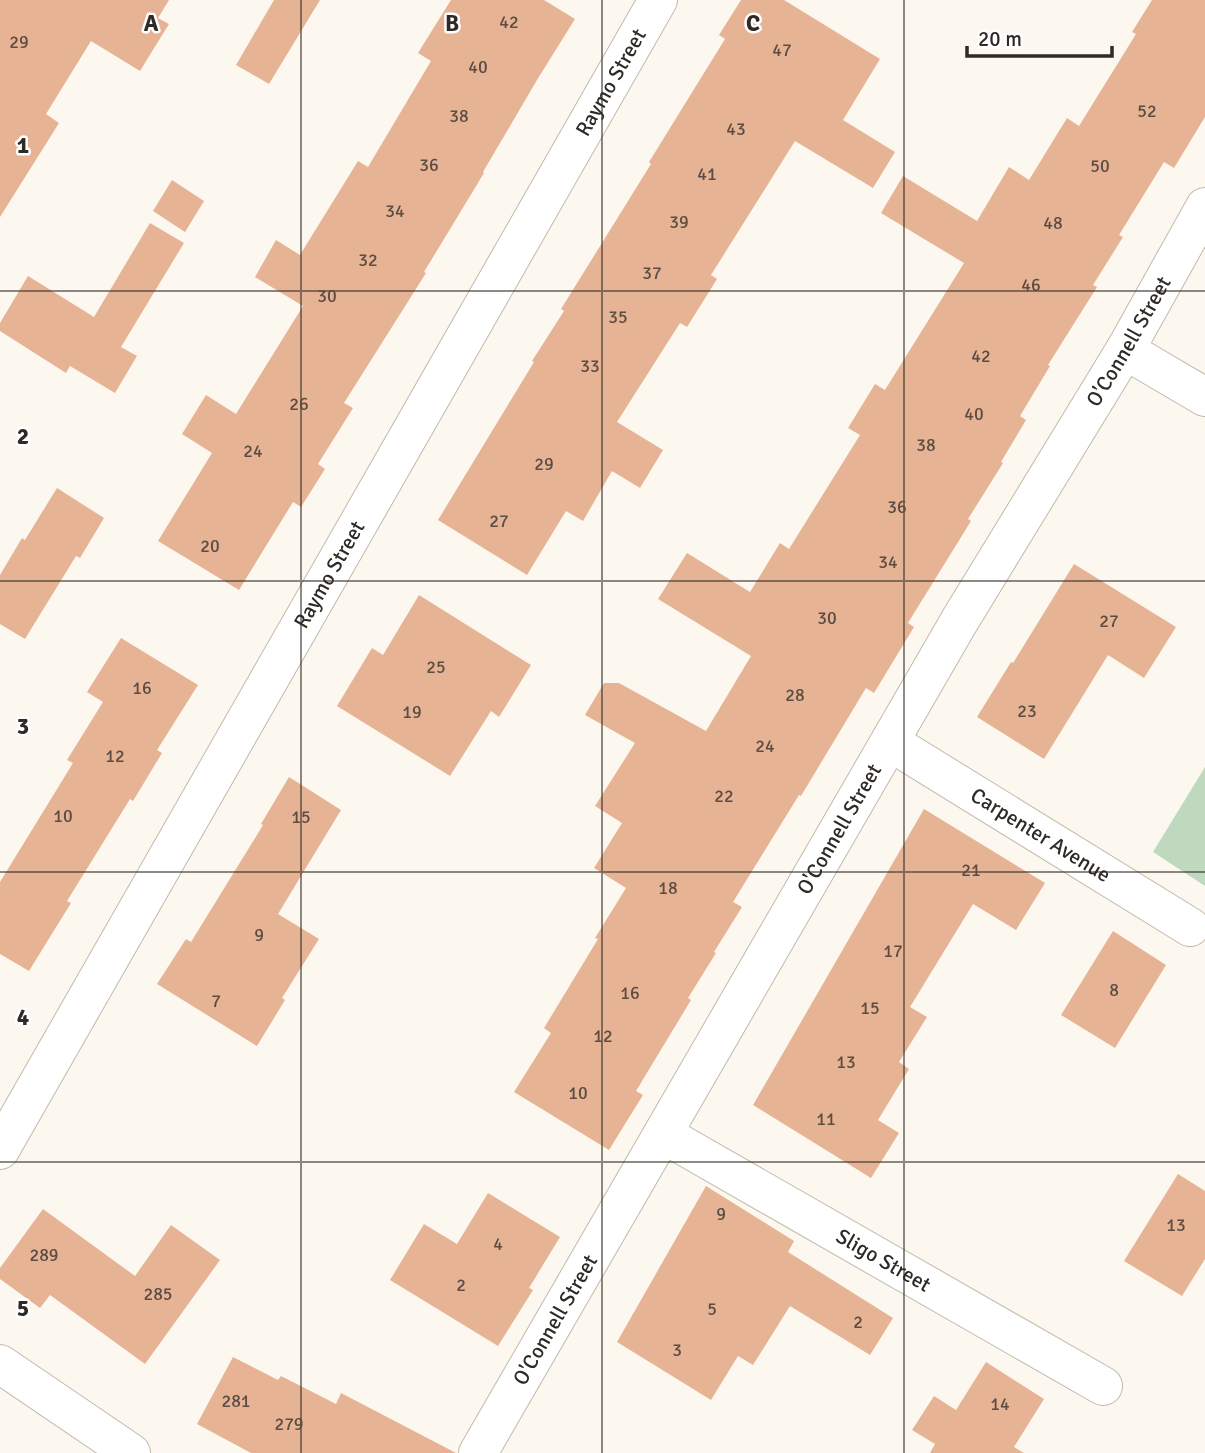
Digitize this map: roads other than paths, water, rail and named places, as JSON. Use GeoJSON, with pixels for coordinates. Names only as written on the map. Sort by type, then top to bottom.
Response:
{"type":"FeatureCollection","features":[{"type":"Feature","properties":{"kind":"street","name":"Raymo Street"},"geometry":{"type":"LineString","coordinates":[[0,1150],[658,0]]}},
{"type":"Feature","properties":{"kind":"street","name":"O'Connell Street"},"geometry":{"type":"LineString","coordinates":[[478,1453],[960,620],[1125,350],[1205,207]]}},
{"type":"Feature","properties":{"kind":"street"},"geometry":{"type":"LineString","coordinates":[[1125,350],[1205,397]]}},
{"type":"Feature","properties":{"kind":"street","name":"Carpenter Avenue"},"geometry":{"type":"LineString","coordinates":[[890,742],[1190,927]]}},
{"type":"Feature","properties":{"kind":"street","name":"Sligo Street"},"geometry":{"type":"LineString","coordinates":[[663,1134],[1103,1386]]}},
{"type":"Feature","properties":{"kind":"street"},"geometry":{"type":"LineString","coordinates":[[0,1364],[131,1453]]}}]}
